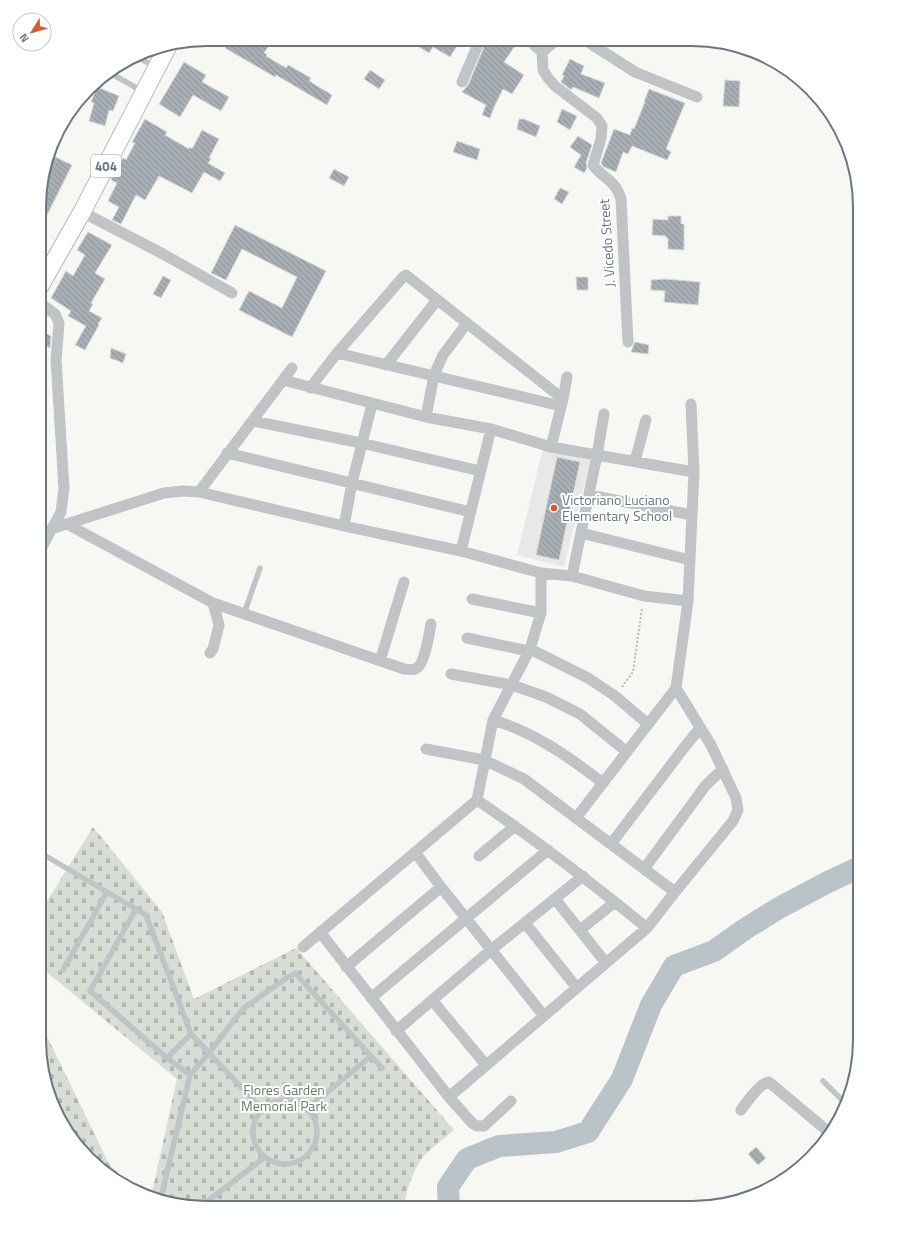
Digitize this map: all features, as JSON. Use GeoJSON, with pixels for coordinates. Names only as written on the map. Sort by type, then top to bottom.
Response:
{"type":"FeatureCollection","features":[{"type":"Feature","properties":{"kind":"main road","name":"404"},"geometry":{"type":"LineString","coordinates":[[46,275],[82,212],[165,51]]}},
{"type":"Feature","properties":{"kind":"street"},"geometry":{"type":"LineString","coordinates":[[462,82],[477,46]]}},
{"type":"Feature","properties":{"kind":"street"},"geometry":{"type":"LineString","coordinates":[[535,46],[542,52],[550,46]]}},
{"type":"Feature","properties":{"kind":"street"},"geometry":{"type":"LineString","coordinates":[[594,46],[635,72],[697,96]]}},
{"type":"Feature","properties":{"kind":"street","name":"J. Vicedo Street"},"geometry":{"type":"LineString","coordinates":[[542,52],[543,70],[548,78],[555,86],[597,118],[602,126],[601,139],[593,165],[597,170],[612,181],[619,191],[621,199],[628,342]]}},
{"type":"Feature","properties":{"kind":"street"},"geometry":{"type":"LineString","coordinates":[[82,212],[163,254],[232,293]]}},
{"type":"Feature","properties":{"kind":"street"},"geometry":{"type":"LineString","coordinates":[[310,388],[337,353],[406,275],[562,403]]}},
{"type":"Feature","properties":{"kind":"street"},"geometry":{"type":"LineString","coordinates":[[386,365],[437,300]]}},
{"type":"Feature","properties":{"kind":"street"},"geometry":{"type":"LineString","coordinates":[[46,307],[55,314],[59,323],[56,360],[64,488],[61,512],[46,539]]}},
{"type":"Feature","properties":{"kind":"street"},"geometry":{"type":"LineString","coordinates":[[426,417],[434,375],[443,355],[467,324]]}},
{"type":"Feature","properties":{"kind":"street"},"geometry":{"type":"LineString","coordinates":[[337,353],[562,403]]}},
{"type":"Feature","properties":{"kind":"street"},"geometry":{"type":"LineString","coordinates":[[199,492],[292,368]]}},
{"type":"Feature","properties":{"kind":"street"},"geometry":{"type":"LineString","coordinates":[[551,447],[567,376]]}},
{"type":"Feature","properties":{"kind":"street"},"geometry":{"type":"LineString","coordinates":[[283,380],[426,417],[491,428],[551,447],[694,472]]}},
{"type":"Feature","properties":{"kind":"street"},"geometry":{"type":"LineString","coordinates":[[344,526],[352,483],[372,404]]}},
{"type":"Feature","properties":{"kind":"street"},"geometry":{"type":"LineString","coordinates":[[576,818],[676,688],[688,601],[694,472],[691,404]]}},
{"type":"Feature","properties":{"kind":"street"},"geometry":{"type":"LineString","coordinates":[[572,576],[604,414]]}},
{"type":"Feature","properties":{"kind":"street"},"geometry":{"type":"LineString","coordinates":[[635,461],[646,420]]}},
{"type":"Feature","properties":{"kind":"street"},"geometry":{"type":"LineString","coordinates":[[252,421],[362,443],[480,471]]}},
{"type":"Feature","properties":{"kind":"street"},"geometry":{"type":"LineString","coordinates":[[461,551],[491,428]]}},
{"type":"Feature","properties":{"kind":"street"},"geometry":{"type":"LineString","coordinates":[[227,453],[471,512]]}},
{"type":"Feature","properties":{"kind":"street"},"geometry":{"type":"LineString","coordinates":[[51,529],[164,493],[183,491],[199,492],[344,526],[461,551],[541,573],[572,576],[644,596],[688,601]]}},
{"type":"Feature","properties":{"kind":"street"},"geometry":{"type":"LineString","coordinates":[[589,495],[692,516]]}},
{"type":"Feature","properties":{"kind":"street"},"geometry":{"type":"LineString","coordinates":[[67,524],[213,603],[380,662],[404,669],[413,670],[418,668],[422,663],[431,624]]}},
{"type":"Feature","properties":{"kind":"street"},"geometry":{"type":"LineString","coordinates":[[581,533],[690,560]]}},
{"type":"Feature","properties":{"kind":"street"},"geometry":{"type":"LineString","coordinates":[[303,947],[477,800],[493,720],[529,650],[541,613],[541,573]]}},
{"type":"Feature","properties":{"kind":"street"},"geometry":{"type":"LineString","coordinates":[[380,662],[404,582]]}},
{"type":"Feature","properties":{"kind":"street"},"geometry":{"type":"LineString","coordinates":[[472,599],[541,613]]}},
{"type":"Feature","properties":{"kind":"street"},"geometry":{"type":"LineString","coordinates":[[210,653],[213,649],[219,625],[213,603]]}},
{"type":"Feature","properties":{"kind":"street"},"geometry":{"type":"LineString","coordinates":[[467,638],[529,650],[588,678],[615,696],[648,724]]}},
{"type":"Feature","properties":{"kind":"street"},"geometry":{"type":"LineString","coordinates":[[451,674],[512,685],[546,697],[580,714],[627,752]]}},
{"type":"Feature","properties":{"kind":"street"},"geometry":{"type":"LineString","coordinates":[[449,1097],[647,928],[734,821],[738,810],[736,798],[723,769],[676,688]]}},
{"type":"Feature","properties":{"kind":"street"},"geometry":{"type":"LineString","coordinates":[[493,720],[508,724],[548,744],[577,763],[602,783]]}},
{"type":"Feature","properties":{"kind":"street"},"geometry":{"type":"LineString","coordinates":[[611,844],[683,748],[700,728]]}},
{"type":"Feature","properties":{"kind":"street"},"geometry":{"type":"LineString","coordinates":[[426,749],[484,760],[524,779],[675,892]]}},
{"type":"Feature","properties":{"kind":"street"},"geometry":{"type":"LineString","coordinates":[[644,869],[706,785],[723,769]]}},
{"type":"Feature","properties":{"kind":"street"},"geometry":{"type":"LineString","coordinates":[[477,800],[583,876],[647,928]]}},
{"type":"Feature","properties":{"kind":"street"},"geometry":{"type":"LineString","coordinates":[[478,856],[515,826]]}},
{"type":"Feature","properties":{"kind":"street"},"geometry":{"type":"LineString","coordinates":[[370,998],[548,850]]}},
{"type":"Feature","properties":{"kind":"street"},"geometry":{"type":"LineString","coordinates":[[415,852],[544,1016]]}},
{"type":"Feature","properties":{"kind":"street"},"geometry":{"type":"LineString","coordinates":[[396,1031],[491,950],[583,876]]}},
{"type":"Feature","properties":{"kind":"street"},"geometry":{"type":"LineString","coordinates":[[346,967],[441,886]]}},
{"type":"Feature","properties":{"kind":"street"},"geometry":{"type":"LineString","coordinates":[[555,900],[606,963]]}},
{"type":"Feature","properties":{"kind":"street"},"geometry":{"type":"LineString","coordinates":[[580,930],[616,902]]}},
{"type":"Feature","properties":{"kind":"street"},"geometry":{"type":"LineString","coordinates":[[525,923],[577,988]]}},
{"type":"Feature","properties":{"kind":"street"},"geometry":{"type":"LineString","coordinates":[[320,932],[396,1031],[472,1123],[477,1126],[484,1126],[511,1101]]}},
{"type":"Feature","properties":{"kind":"street"},"geometry":{"type":"LineString","coordinates":[[432,1000],[486,1066]]}},
{"type":"Feature","properties":{"kind":"street"},"geometry":{"type":"LineString","coordinates":[[741,1110],[759,1088],[765,1083],[769,1082],[826,1130]]}},
{"type":"Feature","properties":{"kind":"lane"},"geometry":{"type":"LineString","coordinates":[[142,60],[156,67]]}},
{"type":"Feature","properties":{"kind":"lane"},"geometry":{"type":"LineString","coordinates":[[114,75],[144,92]]}},
{"type":"Feature","properties":{"kind":"lane"},"geometry":{"type":"LineString","coordinates":[[244,614],[260,568]]}},
{"type":"Feature","properties":{"kind":"lane"},"geometry":{"type":"LineString","coordinates":[[46,856],[146,915],[191,1034],[262,1109]]}},
{"type":"Feature","properties":{"kind":"lane"},"geometry":{"type":"LineString","coordinates":[[63,970],[107,892]]}},
{"type":"Feature","properties":{"kind":"lane"},"geometry":{"type":"LineString","coordinates":[[136,909],[90,991],[167,1058],[190,1075]]}},
{"type":"Feature","properties":{"kind":"lane"},"geometry":{"type":"LineString","coordinates":[[162,1194],[190,1075],[209,1053],[232,1021],[241,1012],[285,979],[295,974],[382,1068]]}},
{"type":"Feature","properties":{"kind":"lane"},"geometry":{"type":"LineString","coordinates":[[167,1058],[191,1034]]}},
{"type":"Feature","properties":{"kind":"lane"},"geometry":{"type":"LineString","coordinates":[[307,1109],[371,1056]]}},
{"type":"Feature","properties":{"kind":"lane"},"geometry":{"type":"LineString","coordinates":[[823,1081],[841,1099]]}},
{"type":"Feature","properties":{"kind":"lane"},"geometry":{"type":"LineString","coordinates":[[284,1100],[300,1104],[307,1109],[313,1117],[316,1126],[314,1145],[308,1153],[301,1159],[288,1163],[274,1162],[265,1157],[254,1143],[253,1134],[255,1121],[262,1109],[268,1104],[284,1100]]}},
{"type":"Feature","properties":{"kind":"lane"},"geometry":{"type":"LineString","coordinates":[[208,1201],[265,1157]]}},
{"type":"Feature","properties":{"kind":"path"},"geometry":{"type":"LineString","coordinates":[[615,696],[633,672],[644,596]]}},
{"type":"Feature","properties":{"kind":"shaded area","name":"Victoriano Luciano Elementary School"},"geometry":{"type":"Polygon","coordinates":[[[543,448],[590,460],[564,567],[517,555],[543,448]]]}},
{"type":"Feature","properties":{"kind":"green space","name":"Flores Garden Memorial Park"},"geometry":{"type":"Polygon","coordinates":[[[93,827],[162,912],[194,999],[296,948],[454,1130],[423,1157],[410,1181],[405,1201],[197,1201],[166,1196],[152,1191],[177,1079],[46,972],[46,903],[93,827]]]}},
{"type":"Feature","properties":{"kind":"green space"},"geometry":{"type":"Polygon","coordinates":[[[46,1034],[109,1164],[120,1175],[109,1168],[93,1154],[79,1138],[58,1101],[51,1081],[47,1061],[46,1034]]]}},
{"type":"Feature","properties":{"kind":"building"},"geometry":{"type":"Polygon","coordinates":[[[226,46],[268,46],[264,53],[267,54],[266,56],[286,68],[288,65],[311,78],[309,81],[332,95],[327,105],[276,75],[275,77],[225,48],[226,46]]]}},
{"type":"Feature","properties":{"kind":"building"},"geometry":{"type":"Polygon","coordinates":[[[457,46],[450,57],[433,47],[429,53],[419,47],[457,46]]]}},
{"type":"Feature","properties":{"kind":"building"},"geometry":{"type":"Polygon","coordinates":[[[484,46],[515,46],[504,62],[524,75],[512,94],[503,89],[490,118],[482,115],[486,105],[462,92],[468,85],[484,46]]]}},
{"type":"Feature","properties":{"kind":"building"},"geometry":{"type":"Polygon","coordinates":[[[570,59],[584,66],[581,74],[605,83],[599,98],[573,87],[571,90],[561,82],[564,76],[562,75],[570,59]]]}},
{"type":"Feature","properties":{"kind":"building"},"geometry":{"type":"Polygon","coordinates":[[[184,62],[206,75],[202,82],[229,97],[221,111],[193,95],[180,117],[159,104],[184,62]]]}},
{"type":"Feature","properties":{"kind":"building"},"geometry":{"type":"Polygon","coordinates":[[[370,70],[385,80],[379,89],[364,79],[370,70]]]}},
{"type":"Feature","properties":{"kind":"building"},"geometry":{"type":"Polygon","coordinates":[[[725,80],[740,81],[739,107],[723,106],[725,80]]]}},
{"type":"Feature","properties":{"kind":"building"},"geometry":{"type":"Polygon","coordinates":[[[99,88],[119,96],[113,111],[109,110],[105,126],[89,121],[94,103],[91,102],[95,91],[99,88]]]}},
{"type":"Feature","properties":{"kind":"building"},"geometry":{"type":"Polygon","coordinates":[[[649,89],[685,103],[666,149],[671,152],[667,160],[632,146],[628,154],[623,152],[616,172],[604,167],[601,163],[614,129],[630,135],[632,128],[634,129],[649,89]]]}},
{"type":"Feature","properties":{"kind":"building"},"geometry":{"type":"Polygon","coordinates":[[[562,109],[577,116],[570,130],[557,122],[562,109]]]}},
{"type":"Feature","properties":{"kind":"building"},"geometry":{"type":"Polygon","coordinates":[[[145,119],[167,132],[165,135],[189,149],[190,147],[192,149],[202,130],[219,139],[208,163],[225,173],[220,181],[204,172],[192,193],[159,176],[145,200],[136,195],[121,224],[112,220],[119,207],[108,201],[117,183],[111,180],[123,158],[126,160],[135,143],[132,142],[145,119]]]}},
{"type":"Feature","properties":{"kind":"building"},"geometry":{"type":"Polygon","coordinates":[[[519,119],[524,119],[540,126],[536,137],[517,129],[519,119]]]}},
{"type":"Feature","properties":{"kind":"building"},"geometry":{"type":"Polygon","coordinates":[[[578,136],[592,145],[586,163],[587,168],[584,173],[574,167],[581,155],[570,147],[578,136]]]}},
{"type":"Feature","properties":{"kind":"building"},"geometry":{"type":"Polygon","coordinates":[[[457,141],[480,149],[477,160],[453,152],[457,141]]]}},
{"type":"Feature","properties":{"kind":"building"},"geometry":{"type":"Polygon","coordinates":[[[55,157],[72,165],[46,217],[47,186],[51,166],[55,157]]]}},
{"type":"Feature","properties":{"kind":"building"},"geometry":{"type":"Polygon","coordinates":[[[334,169],[349,177],[344,186],[329,178],[334,169]]]}},
{"type":"Feature","properties":{"kind":"building"},"geometry":{"type":"Polygon","coordinates":[[[560,188],[569,192],[562,204],[554,199],[560,188]]]}},
{"type":"Feature","properties":{"kind":"building"},"geometry":{"type":"Polygon","coordinates":[[[668,216],[681,216],[681,224],[684,224],[684,250],[668,249],[668,238],[666,238],[666,236],[652,235],[653,219],[668,220],[668,216]]]}},
{"type":"Feature","properties":{"kind":"building"},"geometry":{"type":"Polygon","coordinates":[[[235,225],[326,271],[292,337],[239,310],[249,291],[282,308],[297,277],[242,249],[226,280],[211,273],[235,225]]]}},
{"type":"Feature","properties":{"kind":"building"},"geometry":{"type":"Polygon","coordinates":[[[88,232],[112,245],[95,273],[105,279],[91,303],[93,304],[89,311],[102,318],[85,350],[75,345],[86,326],[68,316],[71,311],[51,298],[66,271],[73,276],[85,255],[77,250],[88,232]]]}},
{"type":"Feature","properties":{"kind":"building"},"geometry":{"type":"Polygon","coordinates":[[[163,276],[171,280],[161,298],[153,294],[163,276]]]}},
{"type":"Feature","properties":{"kind":"building"},"geometry":{"type":"Polygon","coordinates":[[[576,277],[588,277],[588,290],[577,290],[576,277]]]}},
{"type":"Feature","properties":{"kind":"building"},"geometry":{"type":"Polygon","coordinates":[[[665,279],[700,282],[698,305],[664,302],[665,291],[651,290],[651,280],[665,279]]]}},
{"type":"Feature","properties":{"kind":"building"},"geometry":{"type":"Polygon","coordinates":[[[46,333],[51,336],[50,348],[46,346],[46,333]]]}},
{"type":"Feature","properties":{"kind":"building"},"geometry":{"type":"Polygon","coordinates":[[[635,342],[649,345],[648,354],[631,352],[635,342]]]}},
{"type":"Feature","properties":{"kind":"building"},"geometry":{"type":"Polygon","coordinates":[[[111,348],[126,354],[123,363],[110,358],[111,348]]]}},
{"type":"Feature","properties":{"kind":"building"},"geometry":{"type":"Polygon","coordinates":[[[557,457],[580,462],[559,560],[536,555],[557,457]]]}},
{"type":"Feature","properties":{"kind":"building"},"geometry":{"type":"Polygon","coordinates":[[[756,1147],[766,1158],[758,1165],[748,1154],[756,1147]]]}},
{"type":"Feature","properties":{"kind":"waterway"},"geometry":{"type":"LineString","coordinates":[[449,1201],[448,1187],[467,1159],[499,1146],[556,1142],[588,1132],[622,1079],[651,1005],[674,966],[714,951],[745,929],[779,908],[853,870]]}},
{"type":"Feature","properties":{"kind":"place","name":"Victoriano Luciano Elementary School"},"geometry":{"type":"Point","coordinates":[554,508]}}]}
